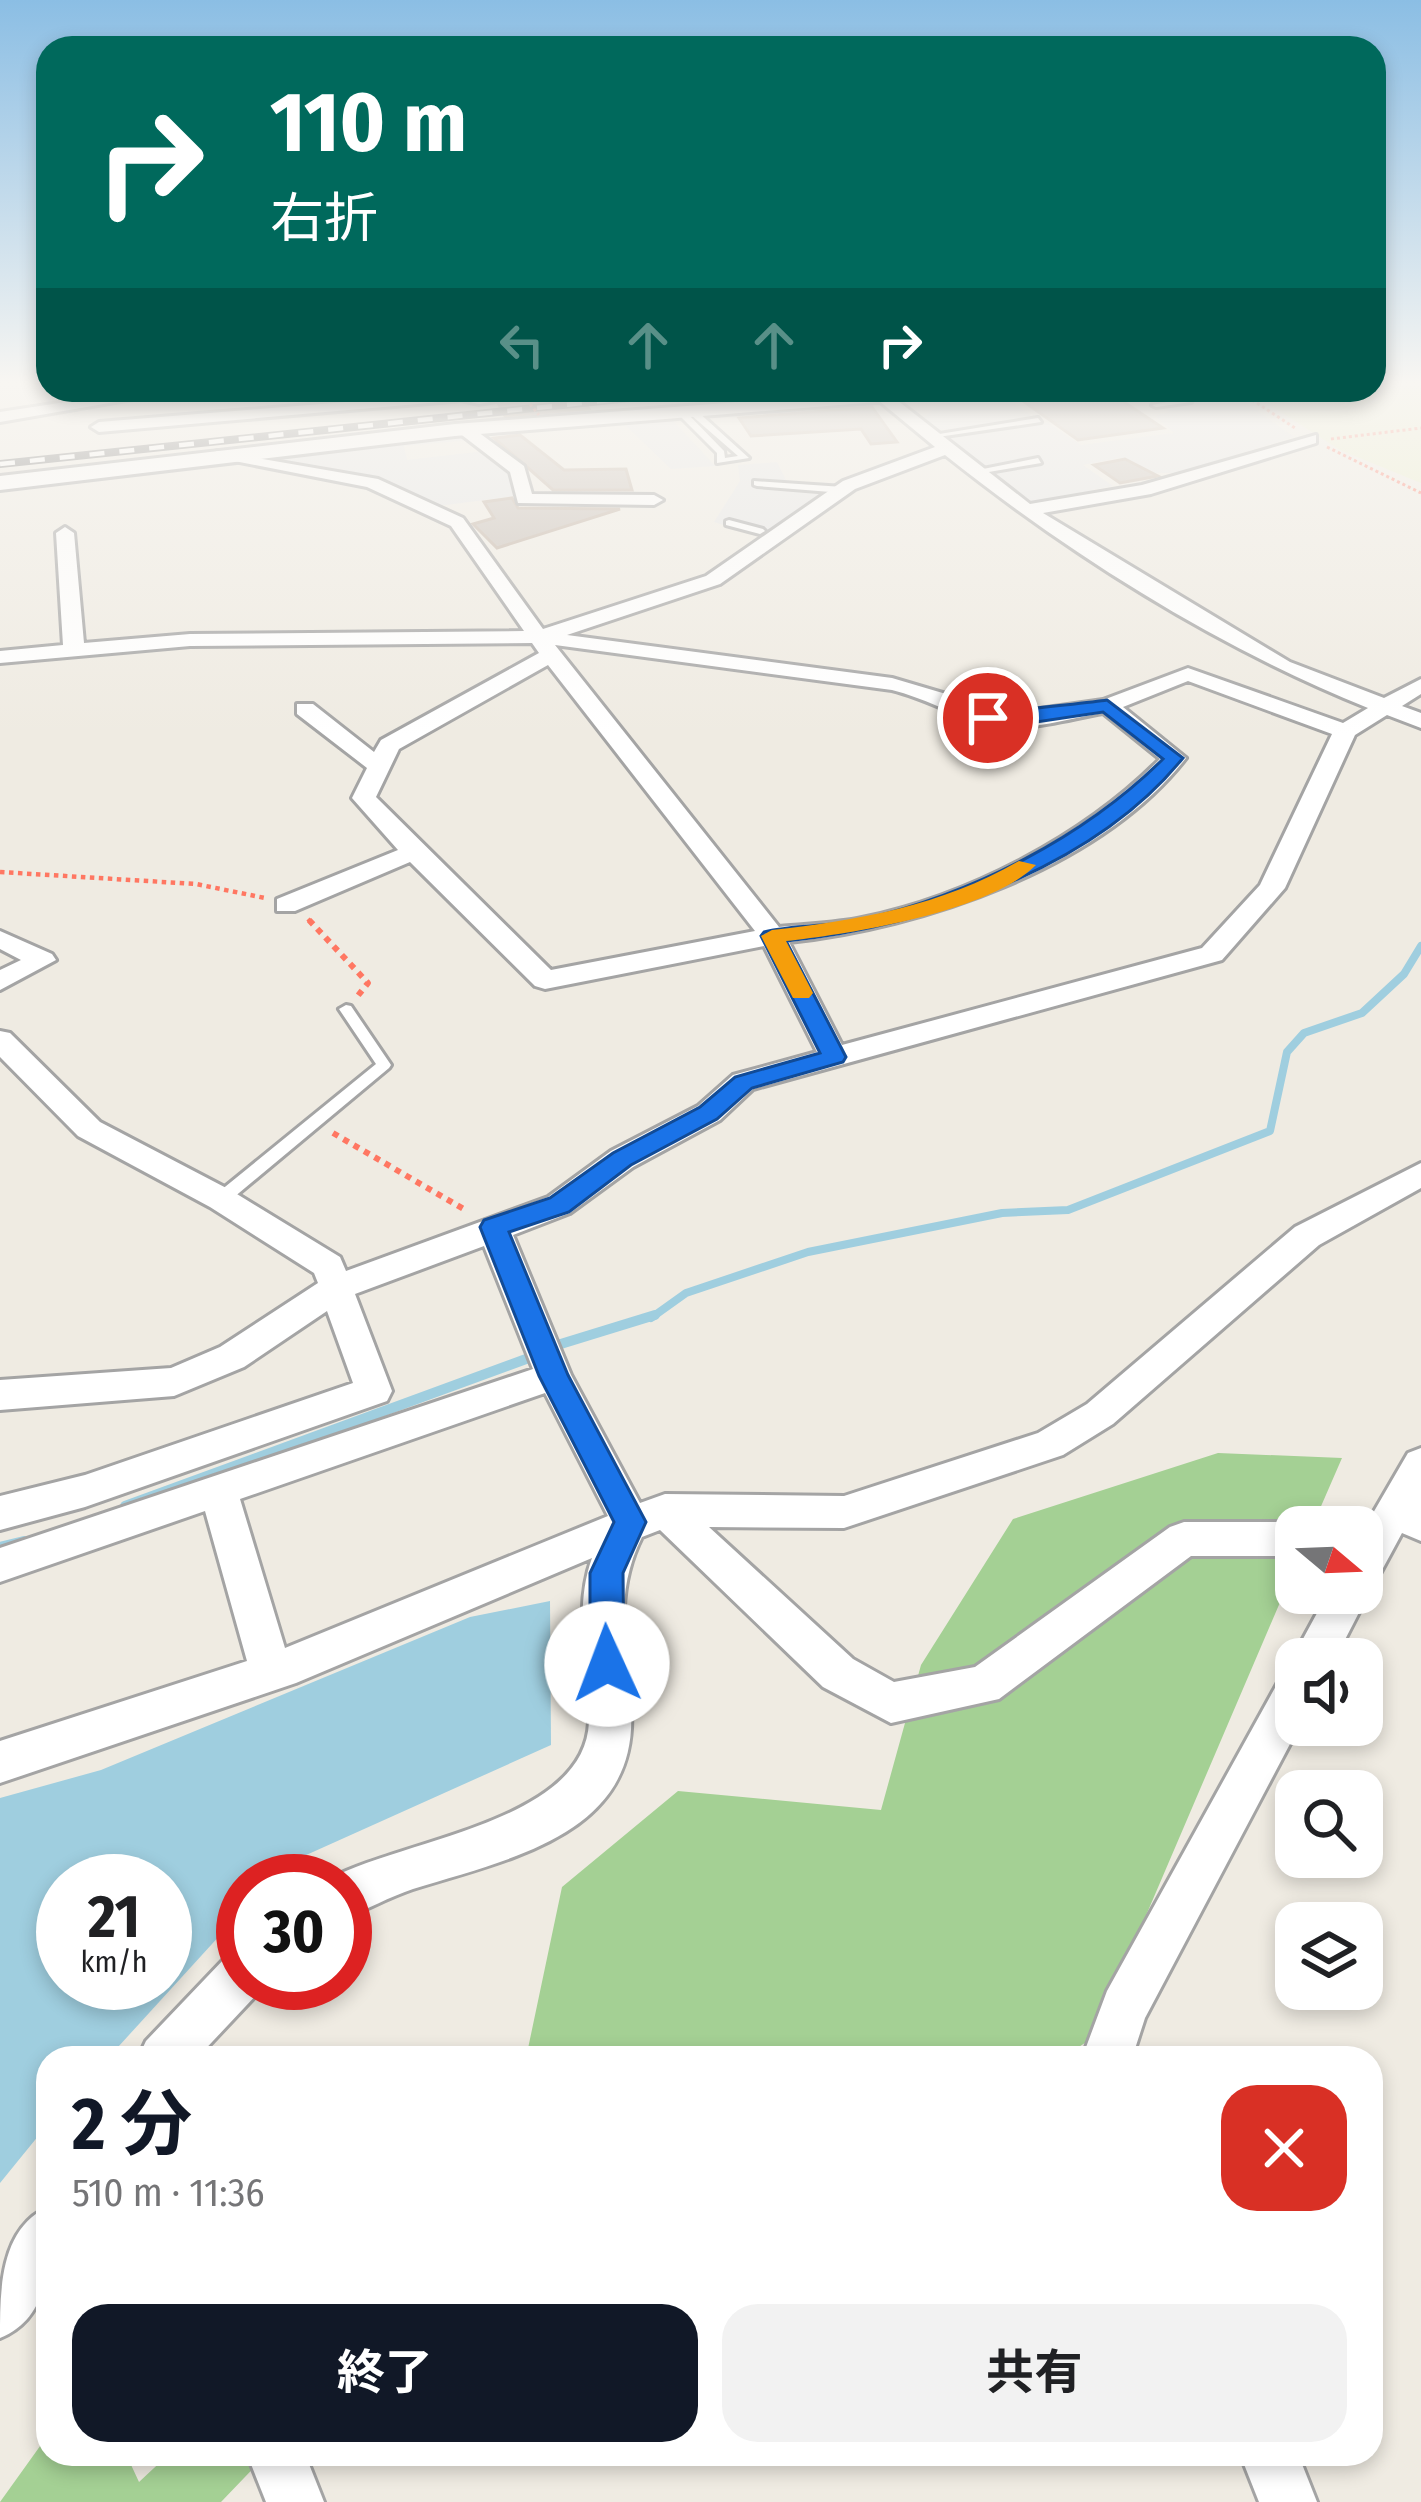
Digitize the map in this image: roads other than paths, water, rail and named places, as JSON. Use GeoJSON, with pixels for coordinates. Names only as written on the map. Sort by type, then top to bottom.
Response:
{"type":"FeatureCollection","features":[{"type":"Feature","properties":{"kind":"street"},"geometry":{"type":"LineString","coordinates":[[412,502],[457,523],[545,646],[772,936],[834,1057]]}},
{"type":"Feature","properties":{"kind":"street"},"geometry":{"type":"LineString","coordinates":[[826,502],[713,580],[545,646],[389,745],[376,764],[364,798],[545,980],[772,936],[866,926],[995,884],[1129,804],[1174,758],[1107,706]]}},
{"type":"Feature","properties":{"kind":"street"},"geometry":{"type":"LineString","coordinates":[[1016,502],[1283,666],[1421,721]]}},
{"type":"Feature","properties":{"kind":"street"},"geometry":{"type":"LineString","coordinates":[[1026,510],[1075,502]]}},
{"type":"Feature","properties":{"kind":"street"},"geometry":{"type":"LineString","coordinates":[[65,533],[74,650]]}},
{"type":"Feature","properties":{"kind":"street"},"geometry":{"type":"LineString","coordinates":[[0,657],[190,640],[545,646],[892,685],[938,694],[988,718],[1010,720],[1107,706],[1188,674],[1345,730]]}},
{"type":"Feature","properties":{"kind":"street"},"geometry":{"type":"LineString","coordinates":[[0,1395],[174,1382],[232,1357],[338,1287],[559,1205],[622,1159],[709,1113],[743,1082],[1213,954],[1272,888],[1345,730],[1421,685]]}},
{"type":"Feature","properties":{"kind":"street"},"geometry":{"type":"LineString","coordinates":[[305,709],[376,764]]}},
{"type":"Feature","properties":{"kind":"street"},"geometry":{"type":"LineString","coordinates":[[286,905],[414,852]]}},
{"type":"Feature","properties":{"kind":"street"},"geometry":{"type":"LineString","coordinates":[[0,939],[42,960],[0,981]]}},
{"type":"Feature","properties":{"kind":"street"},"geometry":{"type":"LineString","coordinates":[[0,1040],[89,1129],[221,1199],[328,1266],[374,1391],[85,1491],[0,1513]]}},
{"type":"Feature","properties":{"kind":"street"},"geometry":{"type":"LineString","coordinates":[[0,1762],[271,1672],[647,1516],[844,1512],[1051,1444],[1100,1414],[1307,1236],[1421,1174]]}},
{"type":"Feature","properties":{"kind":"street"},"geometry":{"type":"LineString","coordinates":[[494,1227],[554,1376],[647,1516],[838,1673],[892,1703],[984,1685],[1184,1539],[1275,1539]]}},
{"type":"Feature","properties":{"kind":"street"},"geometry":{"type":"LineString","coordinates":[[0,1564],[554,1376]]}},
{"type":"Feature","properties":{"kind":"street"},"geometry":{"type":"LineString","coordinates":[[1383,1537],[1421,1464]]}},
{"type":"Feature","properties":{"kind":"street"},"geometry":{"type":"LineString","coordinates":[[219,1493],[271,1672]]}},
{"type":"Feature","properties":{"kind":"street"},"geometry":{"type":"LineString","coordinates":[[372,1885],[530,1830],[571,1807],[601,1772],[614,1737],[603,1627],[606,1573],[647,1516]]}},
{"type":"Feature","properties":{"kind":"street"},"geometry":{"type":"LineString","coordinates":[[1111,2046],[1124,2008],[1275,1730]]}},
{"type":"Feature","properties":{"kind":"street"},"geometry":{"type":"LineString","coordinates":[[174,2046],[216,2002]]}},
{"type":"Feature","properties":{"kind":"street"},"geometry":{"type":"LineString","coordinates":[[0,2311],[36,2252]]}},
{"type":"Feature","properties":{"kind":"street"},"geometry":{"type":"LineString","coordinates":[[281,2466],[295,2502]]}},
{"type":"Feature","properties":{"kind":"street"},"geometry":{"type":"LineString","coordinates":[[1274,2466],[1288,2502]]}},
{"type":"Feature","properties":{"kind":"lane"},"geometry":{"type":"LineString","coordinates":[[729,523],[760,531]]}},
{"type":"Feature","properties":{"kind":"lane"},"geometry":{"type":"LineString","coordinates":[[221,1199],[384,1065],[346,1009]]}},
{"type":"Feature","properties":{"kind":"water"},"geometry":{"type":"Polygon","coordinates":[[[550,1601],[551,1745],[308,1854],[216,1854],[216,1940],[192,1966],[192,1854],[36,1854],[36,2010],[152,2010],[119,2046],[36,2046],[36,2139],[0,2183],[0,1798],[101,1770],[470,1617],[550,1601]]]}},
{"type":"Feature","properties":{"kind":"waterway"},"geometry":{"type":"LineString","coordinates":[[651,1318],[686,1293],[808,1252],[1002,1213],[1068,1210],[1270,1131],[1287,1052],[1304,1033],[1362,1013],[1404,974],[1421,946]]}},
{"type":"Feature","properties":{"kind":"waterway"},"geometry":{"type":"LineString","coordinates":[[551,1347],[655,1315]]}},
{"type":"Feature","properties":{"kind":"waterway"},"geometry":{"type":"LineString","coordinates":[[125,1506],[537,1355]]}},
{"type":"Feature","properties":{"kind":"waterway"},"geometry":{"type":"LineString","coordinates":[[0,1547],[24,1541]]}}]}
